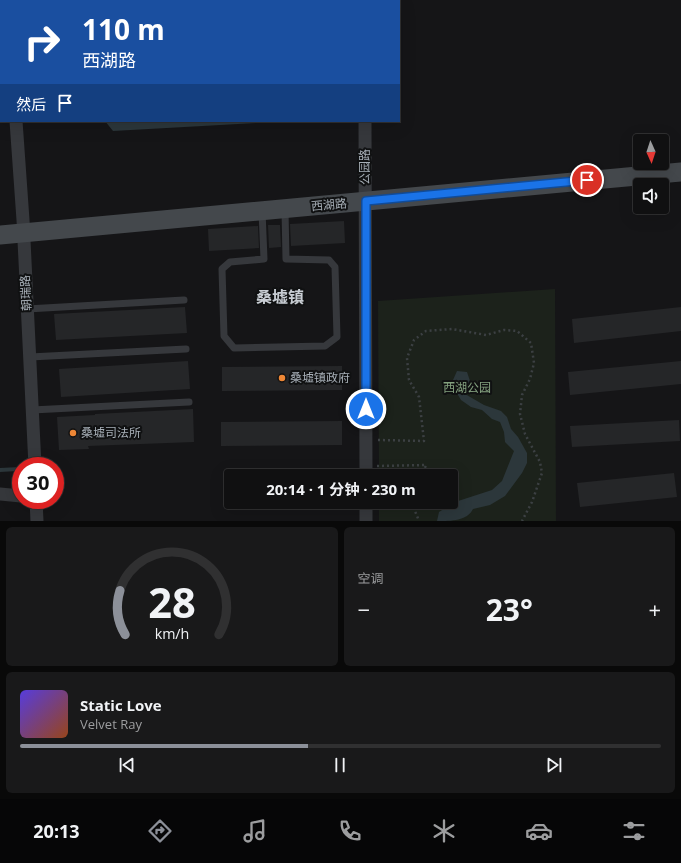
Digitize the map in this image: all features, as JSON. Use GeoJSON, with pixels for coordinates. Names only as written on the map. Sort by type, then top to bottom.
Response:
{"type":"FeatureCollection","features":[{"type":"Feature","properties":{"kind":"main road"},"geometry":{"type":"LineString","coordinates":[[669,161],[681,160]]}},
{"type":"Feature","properties":{"kind":"main road","name":"西湖路"},"geometry":{"type":"LineString","coordinates":[[0,222],[23,226],[285,209],[366,195],[633,165]]}},
{"type":"Feature","properties":{"kind":"main road","name":"西湖路"},"geometry":{"type":"LineString","coordinates":[[0,235],[23,226],[366,195],[681,172]]}},
{"type":"Feature","properties":{"kind":"street","name":"朝瑞路"},"geometry":{"type":"LineString","coordinates":[[16,122],[23,226],[35,457]]}},
{"type":"Feature","properties":{"kind":"street","name":"公园路"},"geometry":{"type":"LineString","coordinates":[[365,122],[366,469]]}},
{"type":"Feature","properties":{"kind":"street"},"geometry":{"type":"LineString","coordinates":[[0,494],[12,495]]}},
{"type":"Feature","properties":{"kind":"street"},"geometry":{"type":"LineString","coordinates":[[36,509],[37,521]]}},
{"type":"Feature","properties":{"kind":"street"},"geometry":{"type":"LineString","coordinates":[[366,509],[366,521]]}},
{"type":"Feature","properties":{"kind":"lane"},"geometry":{"type":"LineString","coordinates":[[262,211],[264,259],[230,262],[222,269],[224,336],[234,348],[324,346],[337,337],[335,267],[329,260],[286,259],[285,209]]}},
{"type":"Feature","properties":{"kind":"lane"},"geometry":{"type":"LineString","coordinates":[[27,309],[184,300]]}},
{"type":"Feature","properties":{"kind":"lane"},"geometry":{"type":"LineString","coordinates":[[30,358],[186,349]]}},
{"type":"Feature","properties":{"kind":"lane"},"geometry":{"type":"LineString","coordinates":[[32,410],[189,402]]}},
{"type":"Feature","properties":{"kind":"path"},"geometry":{"type":"LineString","coordinates":[[366,440],[424,441],[419,397],[409,380],[407,358],[414,340],[426,331],[452,329],[486,335],[504,330],[517,331],[531,343],[534,363],[530,379],[522,395],[520,414],[525,434],[540,462],[542,473],[532,502],[522,521]]}},
{"type":"Feature","properties":{"kind":"path"},"geometry":{"type":"LineString","coordinates":[[386,469],[426,465],[425,469]]}},
{"type":"Feature","properties":{"kind":"path"},"geometry":{"type":"LineString","coordinates":[[415,509],[419,521]]}},
{"type":"Feature","properties":{"kind":"green space","name":"西湖公园"},"geometry":{"type":"Polygon","coordinates":[[[555,289],[556,521],[379,521],[379,509],[458,509],[458,469],[379,469],[378,301],[555,289]]]}},
{"type":"Feature","properties":{"kind":"shaded area"},"geometry":{"type":"Polygon","coordinates":[[[106,122],[274,122],[113,131],[106,122]]]}},
{"type":"Feature","properties":{"kind":"shaded area"},"geometry":{"type":"Polygon","coordinates":[[[457,371],[467,372],[471,384],[460,387],[465,394],[484,405],[501,411],[507,417],[511,429],[518,437],[527,453],[527,463],[522,473],[505,496],[490,505],[473,509],[467,516],[458,520],[437,521],[439,512],[444,509],[458,509],[458,501],[492,490],[502,481],[514,451],[505,442],[504,432],[500,422],[492,419],[482,410],[471,407],[461,400],[455,390],[453,380],[457,371]]]}},
{"type":"Feature","properties":{"kind":"shaded area"},"geometry":{"type":"Polygon","coordinates":[[[12,467],[12,471],[0,472],[0,468],[12,467]]]}},
{"type":"Feature","properties":{"kind":"building"},"geometry":{"type":"Polygon","coordinates":[[[344,221],[345,243],[291,246],[290,224],[344,221]]]}},
{"type":"Feature","properties":{"kind":"building"},"geometry":{"type":"Polygon","coordinates":[[[268,225],[280,225],[281,247],[269,248],[268,225]]]}},
{"type":"Feature","properties":{"kind":"building"},"geometry":{"type":"Polygon","coordinates":[[[258,226],[259,248],[209,251],[208,229],[258,226]]]}},
{"type":"Feature","properties":{"kind":"building"},"geometry":{"type":"Polygon","coordinates":[[[185,307],[187,333],[56,340],[54,314],[185,307]]]}},
{"type":"Feature","properties":{"kind":"building"},"geometry":{"type":"Polygon","coordinates":[[[681,307],[681,331],[574,343],[572,319],[681,307]]]}},
{"type":"Feature","properties":{"kind":"building"},"geometry":{"type":"Polygon","coordinates":[[[188,361],[190,389],[61,397],[59,369],[188,361]]]}},
{"type":"Feature","properties":{"kind":"building"},"geometry":{"type":"Polygon","coordinates":[[[681,361],[681,384],[570,395],[568,372],[681,361]]]}},
{"type":"Feature","properties":{"kind":"building","name":"桑墟镇政府"},"geometry":{"type":"Polygon","coordinates":[[[342,366],[342,390],[222,391],[222,367],[342,366]]]}},
{"type":"Feature","properties":{"kind":"building"},"geometry":{"type":"Polygon","coordinates":[[[193,409],[194,442],[88,446],[89,449],[59,450],[57,417],[193,409]]]}},
{"type":"Feature","properties":{"kind":"building"},"geometry":{"type":"Polygon","coordinates":[[[679,420],[680,441],[572,447],[570,426],[679,420]]]}},
{"type":"Feature","properties":{"kind":"building"},"geometry":{"type":"Polygon","coordinates":[[[342,421],[342,445],[221,446],[221,422],[342,421]]]}},
{"type":"Feature","properties":{"kind":"building"},"geometry":{"type":"Polygon","coordinates":[[[674,473],[677,497],[580,507],[577,483],[674,473]]]}},
{"type":"Feature","properties":{"kind":"place","name":"桑墟镇政府"},"geometry":{"type":"Point","coordinates":[282,378]}},
{"type":"Feature","properties":{"kind":"place","name":"桑墟司法所"},"geometry":{"type":"Point","coordinates":[73,433]}},
{"type":"Feature","properties":{"kind":"district","name":"桑墟镇"},"geometry":{"type":"Point","coordinates":[280,297]}},
{"type":"Feature","properties":{"kind":"route"},"geometry":{"type":"LineString","coordinates":[[366,409],[366,201],[587,180]]}}]}
